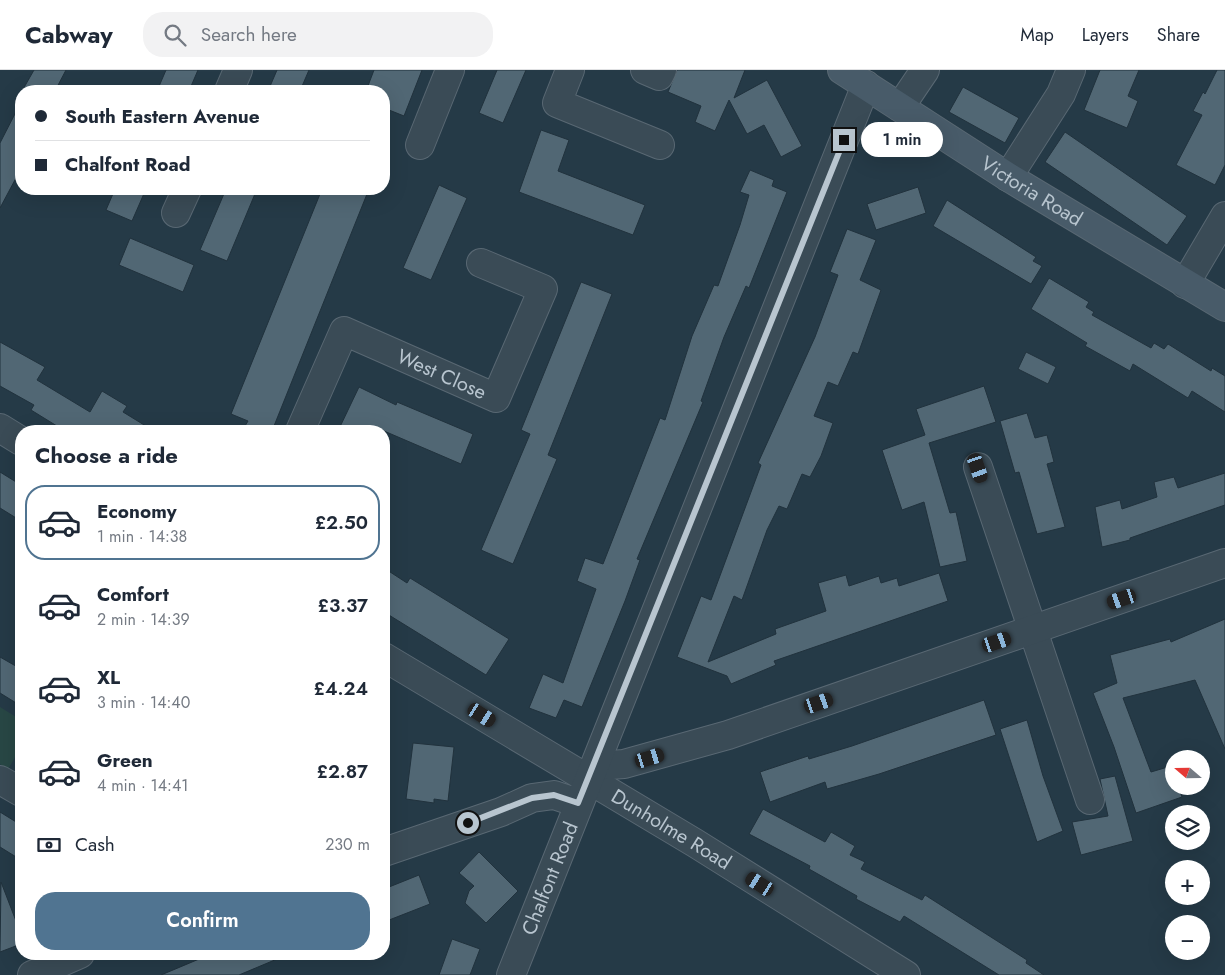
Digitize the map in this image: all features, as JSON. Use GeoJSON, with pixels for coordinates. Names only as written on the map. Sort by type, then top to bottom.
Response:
{"type":"FeatureCollection","features":[{"type":"Feature","properties":{"kind":"street"},"geometry":{"type":"LineString","coordinates":[[232,85],[238,70]]}},
{"type":"Feature","properties":{"kind":"street"},"geometry":{"type":"LineString","coordinates":[[420,145],[450,70]]}},
{"type":"Feature","properties":{"kind":"street"},"geometry":{"type":"LineString","coordinates":[[570,70],[557,104],[660,145]]}},
{"type":"Feature","properties":{"kind":"street"},"geometry":{"type":"LineString","coordinates":[[645,70],[659,76],[662,70]]}},
{"type":"Feature","properties":{"kind":"street","name":"Victoria Road"},"geometry":{"type":"LineString","coordinates":[[842,70],[1008,176],[1225,307]]}},
{"type":"Feature","properties":{"kind":"street"},"geometry":{"type":"LineString","coordinates":[[900,107],[925,70]]}},
{"type":"Feature","properties":{"kind":"street"},"geometry":{"type":"LineString","coordinates":[[1008,176],[1061,94],[1071,70]]}},
{"type":"Feature","properties":{"kind":"street","name":"Chalfont Road"},"geometry":{"type":"LineString","coordinates":[[511,975],[866,85]]}},
{"type":"Feature","properties":{"kind":"street"},"geometry":{"type":"LineString","coordinates":[[176,213],[184,195]]}},
{"type":"Feature","properties":{"kind":"street"},"geometry":{"type":"LineString","coordinates":[[1185,284],[1225,216]]}},
{"type":"Feature","properties":{"kind":"street","name":"West Close"},"geometry":{"type":"LineString","coordinates":[[303,425],[344,331],[496,398],[542,289],[482,263]]}},
{"type":"Feature","properties":{"kind":"street"},"geometry":{"type":"LineString","coordinates":[[0,428],[15,437]]}},
{"type":"Feature","properties":{"kind":"street"},"geometry":{"type":"LineString","coordinates":[[978,468],[1090,800]]}},
{"type":"Feature","properties":{"kind":"street"},"geometry":{"type":"LineString","coordinates":[[390,850],[502,812],[532,798],[554,795],[588,781],[610,765],[624,764],[720,737],[1225,563]]}},
{"type":"Feature","properties":{"kind":"street","name":"Dunholme Road"},"geometry":{"type":"LineString","coordinates":[[390,661],[695,844],[906,975]]}},
{"type":"Feature","properties":{"kind":"street"},"geometry":{"type":"LineString","coordinates":[[0,780],[15,789]]}},
{"type":"Feature","properties":{"kind":"street"},"geometry":{"type":"LineString","coordinates":[[32,975],[66,960]]}},
{"type":"Feature","properties":{"kind":"green space"},"geometry":{"type":"Polygon","coordinates":[[[0,707],[15,716],[15,757],[7,771],[0,764],[0,707]]]}},
{"type":"Feature","properties":{"kind":"building"},"geometry":{"type":"Polygon","coordinates":[[[34,70],[66,70],[58,85],[25,85],[34,70]]]}},
{"type":"Feature","properties":{"kind":"building"},"geometry":{"type":"Polygon","coordinates":[[[166,70],[198,70],[192,85],[160,85],[166,70]]]}},
{"type":"Feature","properties":{"kind":"building"},"geometry":{"type":"Polygon","coordinates":[[[277,70],[309,70],[303,85],[271,85],[277,70]]]}},
{"type":"Feature","properties":{"kind":"building"},"geometry":{"type":"Polygon","coordinates":[[[374,70],[422,70],[404,116],[390,110],[390,85],[368,85],[374,70]]]}},
{"type":"Feature","properties":{"kind":"building"},"geometry":{"type":"Polygon","coordinates":[[[497,70],[526,70],[503,123],[479,113],[497,70]]]}},
{"type":"Feature","properties":{"kind":"building"},"geometry":{"type":"Polygon","coordinates":[[[677,70],[745,70],[734,98],[767,80],[802,146],[781,157],[764,125],[747,134],[729,100],[715,131],[695,122],[701,106],[668,92],[677,70]]]}},
{"type":"Feature","properties":{"kind":"building"},"geometry":{"type":"Polygon","coordinates":[[[1100,70],[1139,70],[1128,96],[1138,101],[1127,128],[1084,110],[1100,70]]]}},
{"type":"Feature","properties":{"kind":"building"},"geometry":{"type":"Polygon","coordinates":[[[1217,70],[1225,70],[1225,165],[1215,185],[1176,165],[1202,115],[1193,111],[1203,92],[1205,94],[1217,70]]]}},
{"type":"Feature","properties":{"kind":"building"},"geometry":{"type":"Polygon","coordinates":[[[963,87],[1019,118],[1005,143],[949,112],[963,87]]]}},
{"type":"Feature","properties":{"kind":"building"},"geometry":{"type":"Polygon","coordinates":[[[15,114],[15,180],[0,208],[0,143],[15,114]]]}},
{"type":"Feature","properties":{"kind":"building"},"geometry":{"type":"Polygon","coordinates":[[[541,130],[569,140],[558,171],[645,205],[633,235],[519,192],[541,130]]]}},
{"type":"Feature","properties":{"kind":"building"},"geometry":{"type":"Polygon","coordinates":[[[1065,132],[1187,216],[1167,245],[1045,162],[1065,132]]]}},
{"type":"Feature","properties":{"kind":"building"},"geometry":{"type":"Polygon","coordinates":[[[750,170],[774,180],[772,186],[787,192],[749,288],[746,286],[724,337],[701,401],[703,402],[637,559],[640,560],[625,601],[582,707],[564,700],[556,718],[529,708],[543,674],[563,683],[596,589],[577,581],[585,558],[603,564],[660,418],[665,420],[692,336],[714,285],[718,286],[740,225],[749,195],[740,192],[750,170]]]}},
{"type":"Feature","properties":{"kind":"building"},"geometry":{"type":"Polygon","coordinates":[[[439,185],[467,198],[431,280],[403,268],[439,185]]]}},
{"type":"Feature","properties":{"kind":"building"},"geometry":{"type":"Polygon","coordinates":[[[918,187],[926,213],[876,230],[867,204],[918,187]]]}},
{"type":"Feature","properties":{"kind":"building"},"geometry":{"type":"Polygon","coordinates":[[[112,195],[143,195],[132,221],[106,210],[112,195]]]}},
{"type":"Feature","properties":{"kind":"building"},"geometry":{"type":"Polygon","coordinates":[[[223,195],[254,195],[227,261],[200,250],[223,195]]]}},
{"type":"Feature","properties":{"kind":"building"},"geometry":{"type":"Polygon","coordinates":[[[320,195],[367,195],[274,425],[246,425],[248,421],[231,414],[320,195]]]}},
{"type":"Feature","properties":{"kind":"building"},"geometry":{"type":"Polygon","coordinates":[[[947,200],[1036,257],[1033,261],[1042,266],[1031,284],[933,226],[947,200]]]}},
{"type":"Feature","properties":{"kind":"building"},"geometry":{"type":"Polygon","coordinates":[[[847,229],[876,240],[860,280],[881,290],[858,354],[853,352],[838,386],[828,382],[814,416],[833,423],[821,456],[810,477],[802,474],[787,509],[779,506],[767,530],[742,600],[734,596],[708,662],[776,634],[775,629],[826,611],[818,583],[846,575],[849,586],[879,576],[881,583],[897,578],[899,586],[939,573],[948,601],[774,661],[776,665],[731,684],[727,676],[677,657],[701,596],[711,600],[761,465],[758,463],[815,337],[838,275],[830,272],[847,229]]]}},
{"type":"Feature","properties":{"kind":"building"},"geometry":{"type":"Polygon","coordinates":[[[130,238],[194,265],[183,292],[119,265],[130,238]]]}},
{"type":"Feature","properties":{"kind":"building"},"geometry":{"type":"Polygon","coordinates":[[[1049,278],[1089,302],[1086,307],[1094,312],[1092,315],[1151,348],[1154,343],[1164,349],[1168,344],[1211,371],[1212,368],[1225,376],[1225,412],[1192,391],[1188,398],[1133,364],[1130,371],[1085,346],[1087,343],[1031,309],[1049,278]]]}},
{"type":"Feature","properties":{"kind":"building"},"geometry":{"type":"Polygon","coordinates":[[[581,282],[612,294],[548,455],[557,459],[513,564],[481,550],[530,434],[521,430],[581,282]]]}},
{"type":"Feature","properties":{"kind":"building"},"geometry":{"type":"Polygon","coordinates":[[[0,342],[45,367],[37,380],[90,412],[102,391],[127,406],[123,412],[144,425],[55,425],[31,410],[34,405],[0,386],[0,342]]]}},
{"type":"Feature","properties":{"kind":"building"},"geometry":{"type":"Polygon","coordinates":[[[1026,352],[1056,367],[1048,384],[1018,369],[1026,352]]]}},
{"type":"Feature","properties":{"kind":"building"},"geometry":{"type":"Polygon","coordinates":[[[984,386],[996,422],[929,443],[950,513],[956,512],[967,561],[940,567],[924,502],[902,510],[882,450],[925,435],[916,409],[984,386]]]}},
{"type":"Feature","properties":{"kind":"building"},"geometry":{"type":"Polygon","coordinates":[[[359,387],[396,405],[397,402],[473,434],[461,464],[390,434],[390,425],[341,425],[359,387]]]}},
{"type":"Feature","properties":{"kind":"building"},"geometry":{"type":"Polygon","coordinates":[[[1027,413],[1035,438],[1047,435],[1054,462],[1047,464],[1065,527],[1037,534],[1019,472],[1015,473],[1000,421],[1027,413]]]}},
{"type":"Feature","properties":{"kind":"building"},"geometry":{"type":"Polygon","coordinates":[[[0,472],[15,481],[15,517],[0,508],[0,472]]]}},
{"type":"Feature","properties":{"kind":"building"},"geometry":{"type":"Polygon","coordinates":[[[1225,473],[1225,505],[1130,538],[1130,540],[1102,547],[1095,507],[1120,500],[1122,509],[1157,497],[1154,482],[1174,477],[1178,488],[1225,473]]]}},
{"type":"Feature","properties":{"kind":"building"},"geometry":{"type":"Polygon","coordinates":[[[390,572],[407,583],[410,578],[509,639],[486,675],[390,616],[390,572]]]}},
{"type":"Feature","properties":{"kind":"building"},"geometry":{"type":"Polygon","coordinates":[[[1225,619],[1225,749],[1195,680],[1123,698],[1151,772],[1165,768],[1165,795],[1181,795],[1182,797],[1136,813],[1114,747],[1093,693],[1117,683],[1110,655],[1170,639],[1171,642],[1225,619]]]}},
{"type":"Feature","properties":{"kind":"building"},"geometry":{"type":"Polygon","coordinates":[[[0,657],[15,666],[15,702],[0,693],[0,657]]]}},
{"type":"Feature","properties":{"kind":"building"},"geometry":{"type":"Polygon","coordinates":[[[984,700],[996,735],[879,774],[827,789],[825,782],[770,802],[760,772],[808,756],[809,759],[852,746],[984,700]]]}},
{"type":"Feature","properties":{"kind":"building"},"geometry":{"type":"Polygon","coordinates":[[[1027,720],[1043,776],[1063,831],[1037,842],[1000,729],[1027,720]]]}},
{"type":"Feature","properties":{"kind":"building"},"geometry":{"type":"Polygon","coordinates":[[[413,743],[454,747],[448,801],[434,799],[434,803],[406,799],[413,743]]]}},
{"type":"Feature","properties":{"kind":"building"},"geometry":{"type":"Polygon","coordinates":[[[1115,776],[1133,841],[1081,855],[1072,822],[1108,816],[1100,779],[1115,776]]]}},
{"type":"Feature","properties":{"kind":"building"},"geometry":{"type":"Polygon","coordinates":[[[763,809],[825,842],[831,832],[855,846],[850,855],[865,862],[861,869],[922,900],[925,895],[1027,960],[1026,963],[1044,975],[999,975],[904,916],[900,922],[856,899],[857,896],[809,869],[810,866],[749,834],[763,809]]]}},
{"type":"Feature","properties":{"kind":"building"},"geometry":{"type":"Polygon","coordinates":[[[0,812],[15,821],[15,856],[0,847],[0,812]]]}},
{"type":"Feature","properties":{"kind":"building"},"geometry":{"type":"Polygon","coordinates":[[[479,852],[518,891],[486,923],[465,903],[469,891],[474,886],[459,873],[479,852]]]}},
{"type":"Feature","properties":{"kind":"building"},"geometry":{"type":"Polygon","coordinates":[[[419,875],[430,904],[390,920],[390,887],[419,875]]]}},
{"type":"Feature","properties":{"kind":"building"},"geometry":{"type":"Polygon","coordinates":[[[1,882],[15,918],[15,946],[0,952],[1,882]]]}},
{"type":"Feature","properties":{"kind":"building"},"geometry":{"type":"Polygon","coordinates":[[[452,939],[480,949],[470,975],[439,975],[452,939]]]}},
{"type":"Feature","properties":{"kind":"building"},"geometry":{"type":"Polygon","coordinates":[[[197,960],[275,960],[239,975],[161,975],[197,960]]]}},
{"type":"Feature","properties":{"kind":"route"},"geometry":{"type":"LineString","coordinates":[[468,823],[502,812],[532,798],[554,795],[578,803],[597,760],[844,140]]}}]}
